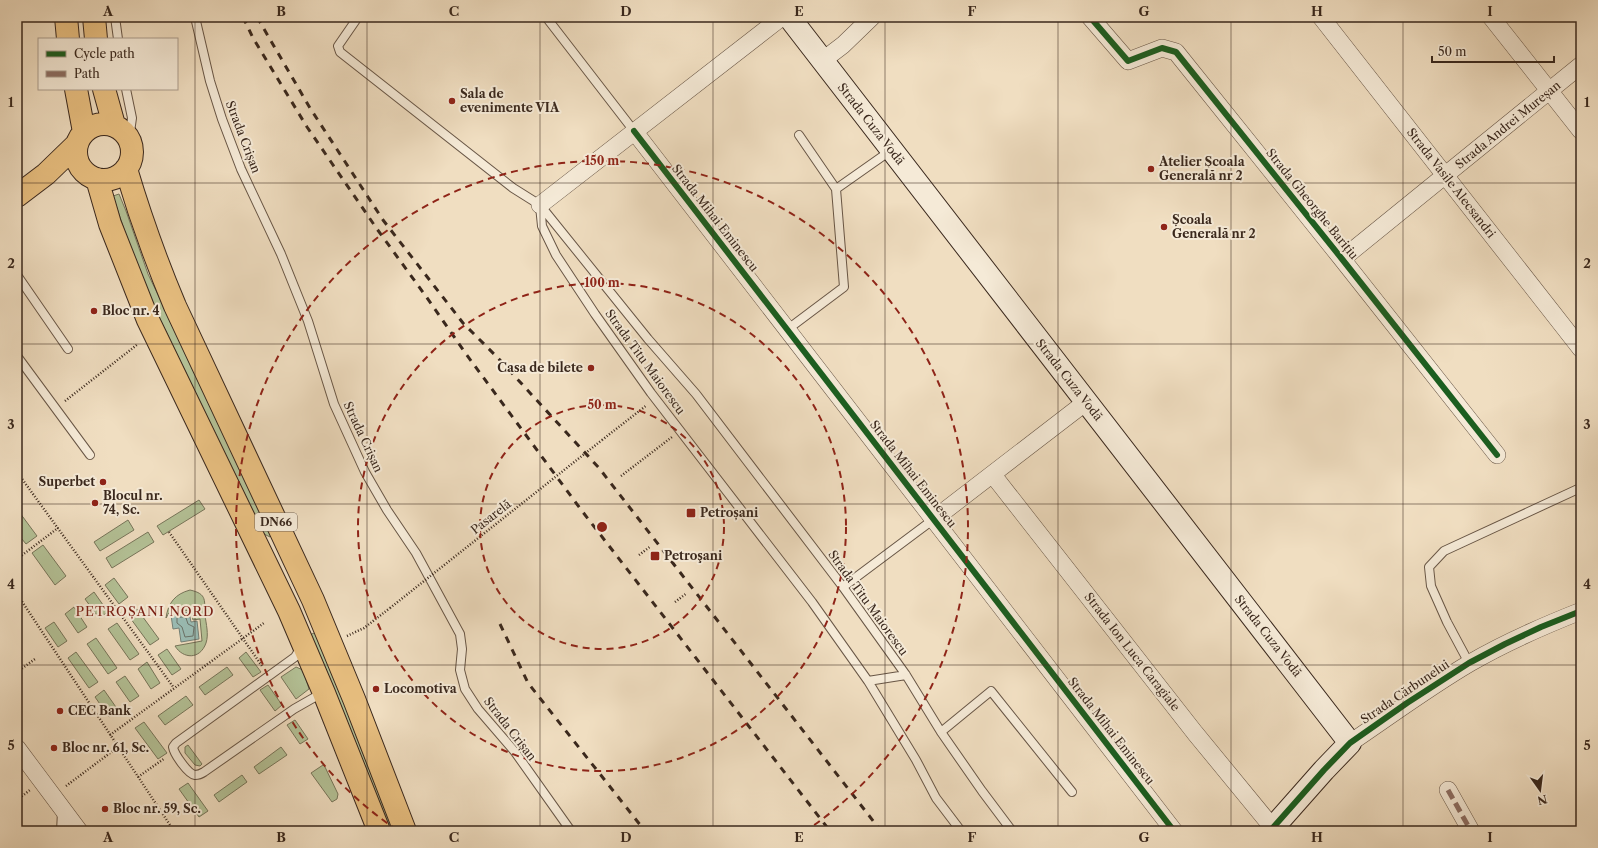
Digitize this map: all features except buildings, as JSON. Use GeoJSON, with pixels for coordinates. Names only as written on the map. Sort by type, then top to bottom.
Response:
{"type":"FeatureCollection","features":[{"type":"Feature","properties":{"kind":"main road"},"geometry":{"type":"LineString","coordinates":[[66,17],[68,38]]}},
{"type":"Feature","properties":{"kind":"main road"},"geometry":{"type":"LineString","coordinates":[[94,17],[96,38]]}},
{"type":"Feature","properties":{"kind":"main road","name":"Strada Cuza Vodă"},"geometry":{"type":"LineString","coordinates":[[789,17],[1350,743]]}},
{"type":"Feature","properties":{"kind":"main road"},"geometry":{"type":"LineString","coordinates":[[76,90],[81,138],[77,160],[89,174]]}},
{"type":"Feature","properties":{"kind":"main road"},"geometry":{"type":"LineString","coordinates":[[46,174],[89,174],[106,180],[115,178],[126,169],[132,158],[132,145],[122,132],[104,90]]}},
{"type":"Feature","properties":{"kind":"main road"},"geometry":{"type":"LineString","coordinates":[[17,196],[46,174],[81,138],[96,125],[105,124],[122,132]]}},
{"type":"Feature","properties":{"kind":"main road","name":"DN66"},"geometry":{"type":"LineString","coordinates":[[126,169],[155,260],[175,306],[301,574],[351,692],[405,831]]}},
{"type":"Feature","properties":{"kind":"main road","name":"DN66"},"geometry":{"type":"LineString","coordinates":[[89,174],[148,320],[276,585],[303,645],[324,693],[379,831]]}},
{"type":"Feature","properties":{"kind":"main road"},"geometry":{"type":"LineString","coordinates":[[276,585],[301,574]]}},
{"type":"Feature","properties":{"kind":"main road","name":"Strada Cărbunelui"},"geometry":{"type":"LineString","coordinates":[[1271,829],[1350,743]]}},
{"type":"Feature","properties":{"kind":"street"},"geometry":{"type":"LineString","coordinates":[[540,205],[782,17]]}},
{"type":"Feature","properties":{"kind":"street"},"geometry":{"type":"LineString","coordinates":[[822,61],[843,45],[872,17]]}},
{"type":"Feature","properties":{"kind":"street","name":"Strada Gheorghe Barițiu"},"geometry":{"type":"LineString","coordinates":[[1090,17],[1128,61],[1162,48],[1176,52],[1497,455]]}},
{"type":"Feature","properties":{"kind":"street","name":"Strada Vasile Alecsandri"},"geometry":{"type":"LineString","coordinates":[[1321,17],[1581,349]]}},
{"type":"Feature","properties":{"kind":"street"},"geometry":{"type":"LineString","coordinates":[[1491,17],[1581,131]]}},
{"type":"Feature","properties":{"kind":"street","name":"Strada Andrei Mureșan"},"geometry":{"type":"LineString","coordinates":[[1342,259],[1581,65]]}},
{"type":"Feature","properties":{"kind":"street","name":"Strada Mihai Eminescu"},"geometry":{"type":"LineString","coordinates":[[634,131],[1174,831]]}},
{"type":"Feature","properties":{"kind":"street"},"geometry":{"type":"LineString","coordinates":[[934,519],[1086,402]]}},
{"type":"Feature","properties":{"kind":"street","name":"Strada Ion Luca Caragiale"},"geometry":{"type":"LineString","coordinates":[[993,475],[1195,733],[1261,812],[1271,829]]}},
{"type":"Feature","properties":{"kind":"street","name":"Strada Cărbunelui"},"geometry":{"type":"LineString","coordinates":[[1350,743],[1407,703],[1469,664],[1504,644],[1581,611]]}},
{"type":"Feature","properties":{"kind":"street"},"geometry":{"type":"LineString","coordinates":[[17,748],[79,831]]}},
{"type":"Feature","properties":{"kind":"street"},"geometry":{"type":"LineString","coordinates":[[1448,790],[1471,831]]}},
{"type":"Feature","properties":{"kind":"lane"},"geometry":{"type":"LineString","coordinates":[[115,17],[118,38]]}},
{"type":"Feature","properties":{"kind":"lane","name":"Strada Crișan"},"geometry":{"type":"LineString","coordinates":[[195,17],[210,81],[222,119],[241,169],[281,254],[308,321],[334,404],[365,472],[387,510],[416,553],[460,634],[462,649],[460,670],[465,689],[478,710],[514,752],[570,831]]}},
{"type":"Feature","properties":{"kind":"lane"},"geometry":{"type":"LineString","coordinates":[[358,17],[338,46],[340,52],[513,188],[540,205]]}},
{"type":"Feature","properties":{"kind":"lane"},"geometry":{"type":"LineString","coordinates":[[546,17],[634,131]]}},
{"type":"Feature","properties":{"kind":"lane"},"geometry":{"type":"LineString","coordinates":[[122,132],[132,118],[126,90]]}},
{"type":"Feature","properties":{"kind":"lane"},"geometry":{"type":"LineString","coordinates":[[788,329],[844,287],[836,189],[799,135]]}},
{"type":"Feature","properties":{"kind":"lane"},"geometry":{"type":"LineString","coordinates":[[836,189],[891,150]]}},
{"type":"Feature","properties":{"kind":"lane","name":"Strada Titu Maiorescu"},"geometry":{"type":"LineString","coordinates":[[540,205],[542,226],[556,255],[595,314],[656,399],[812,602],[868,681],[906,675]]}},
{"type":"Feature","properties":{"kind":"lane","name":"Strada Titu Maiorescu"},"geometry":{"type":"LineString","coordinates":[[540,205],[648,339],[696,394],[843,587],[906,675],[941,732],[1012,831]]}},
{"type":"Feature","properties":{"kind":"lane"},"geometry":{"type":"LineString","coordinates":[[18,280],[68,349]]}},
{"type":"Feature","properties":{"kind":"lane"},"geometry":{"type":"LineString","coordinates":[[17,356],[90,455]]}},
{"type":"Feature","properties":{"kind":"lane"},"geometry":{"type":"LineString","coordinates":[[1469,664],[1447,622],[1431,586],[1429,567],[1444,551],[1578,489]]}},
{"type":"Feature","properties":{"kind":"lane"},"geometry":{"type":"LineString","coordinates":[[843,587],[934,519]]}},
{"type":"Feature","properties":{"kind":"lane"},"geometry":{"type":"LineString","coordinates":[[303,645],[295,657],[176,743],[173,747],[174,752],[193,775],[198,775],[294,709],[315,696],[324,693]]}},
{"type":"Feature","properties":{"kind":"lane"},"geometry":{"type":"LineString","coordinates":[[868,681],[916,760],[936,798],[961,831]]}},
{"type":"Feature","properties":{"kind":"lane"},"geometry":{"type":"LineString","coordinates":[[941,732],[990,691],[1072,792]]}},
{"type":"Feature","properties":{"kind":"lane"},"geometry":{"type":"LineString","coordinates":[[58,803],[61,831]]}},
{"type":"Feature","properties":{"kind":"path"},"geometry":{"type":"LineString","coordinates":[[56,409],[139,344]]}},
{"type":"Feature","properties":{"kind":"path"},"geometry":{"type":"LineString","coordinates":[[621,476],[680,430]]}},
{"type":"Feature","properties":{"kind":"path"},"geometry":{"type":"LineString","coordinates":[[17,472],[174,688]]}},
{"type":"Feature","properties":{"kind":"path"},"geometry":{"type":"LineString","coordinates":[[17,559],[58,528]]}},
{"type":"Feature","properties":{"kind":"path"},"geometry":{"type":"LineString","coordinates":[[169,532],[264,670]]}},
{"type":"Feature","properties":{"kind":"path"},"geometry":{"type":"LineString","coordinates":[[639,555],[651,546]]}},
{"type":"Feature","properties":{"kind":"path"},"geometry":{"type":"LineString","coordinates":[[675,602],[687,593]]}},
{"type":"Feature","properties":{"kind":"path"},"geometry":{"type":"LineString","coordinates":[[17,594],[174,831]]}},
{"type":"Feature","properties":{"kind":"path"},"geometry":{"type":"LineString","coordinates":[[110,735],[264,623]]}},
{"type":"Feature","properties":{"kind":"path"},"geometry":{"type":"LineString","coordinates":[[17,672],[35,659]]}},
{"type":"Feature","properties":{"kind":"path"},"geometry":{"type":"LineString","coordinates":[[58,803],[118,747]]}},
{"type":"Feature","properties":{"kind":"path"},"geometry":{"type":"LineString","coordinates":[[138,777],[174,752]]}},
{"type":"Feature","properties":{"kind":"path"},"geometry":{"type":"LineString","coordinates":[[17,800],[22,796]]}},
{"type":"Feature","properties":{"kind":"green space"},"geometry":{"type":"Polygon","coordinates":[[[119,194],[148,274],[271,530],[270,537],[264,534],[140,278],[113,196],[119,194]]]}},
{"type":"Feature","properties":{"kind":"green space"},"geometry":{"type":"Polygon","coordinates":[[[199,500],[205,509],[163,535],[157,526],[199,500]]]}},
{"type":"Feature","properties":{"kind":"green space"},"geometry":{"type":"Polygon","coordinates":[[[17,509],[37,536],[26,544],[17,533],[17,509]]]}},
{"type":"Feature","properties":{"kind":"green space"},"geometry":{"type":"Polygon","coordinates":[[[128,520],[134,530],[100,551],[94,542],[128,520]]]}},
{"type":"Feature","properties":{"kind":"green space"},"geometry":{"type":"Polygon","coordinates":[[[148,532],[154,542],[112,568],[106,558],[148,532]]]}},
{"type":"Feature","properties":{"kind":"green space"},"geometry":{"type":"Polygon","coordinates":[[[43,545],[66,576],[55,585],[32,553],[43,545]]]}},
{"type":"Feature","properties":{"kind":"green space"},"geometry":{"type":"Polygon","coordinates":[[[114,578],[128,597],[119,604],[105,585],[114,578]]]}},
{"type":"Feature","properties":{"kind":"green space"},"geometry":{"type":"Polygon","coordinates":[[[190,590],[200,594],[204,599],[207,633],[207,640],[203,649],[196,655],[191,656],[182,653],[175,646],[202,641],[200,619],[193,620],[191,610],[169,613],[166,618],[168,608],[173,600],[180,594],[190,590]]]}},
{"type":"Feature","properties":{"kind":"green space"},"geometry":{"type":"Polygon","coordinates":[[[94,592],[108,612],[99,618],[85,599],[94,592]]]}},
{"type":"Feature","properties":{"kind":"green space"},"geometry":{"type":"Polygon","coordinates":[[[74,607],[87,627],[78,633],[65,614],[74,607]]]}},
{"type":"Feature","properties":{"kind":"green space"},"geometry":{"type":"Polygon","coordinates":[[[137,609],[159,639],[150,645],[128,615],[137,609]]]}},
{"type":"Feature","properties":{"kind":"green space"},"geometry":{"type":"Polygon","coordinates":[[[54,622],[67,641],[58,647],[45,628],[54,622]]]}},
{"type":"Feature","properties":{"kind":"green space"},"geometry":{"type":"Polygon","coordinates":[[[117,623],[139,654],[130,660],[108,629],[117,623]]]}},
{"type":"Feature","properties":{"kind":"green space"},"geometry":{"type":"Polygon","coordinates":[[[317,632],[397,831],[389,831],[309,635],[317,632]]]}},
{"type":"Feature","properties":{"kind":"green space"},"geometry":{"type":"Polygon","coordinates":[[[96,638],[117,668],[108,674],[87,644],[96,638]]]}},
{"type":"Feature","properties":{"kind":"green space"},"geometry":{"type":"Polygon","coordinates":[[[167,649],[181,669],[172,675],[158,655],[167,649]]]}},
{"type":"Feature","properties":{"kind":"green space"},"geometry":{"type":"Polygon","coordinates":[[[76,652],[98,682],[89,688],[68,658],[76,652]]]}},
{"type":"Feature","properties":{"kind":"green space"},"geometry":{"type":"Polygon","coordinates":[[[246,652],[261,672],[253,677],[239,658],[246,652]]]}},
{"type":"Feature","properties":{"kind":"green space"},"geometry":{"type":"Polygon","coordinates":[[[147,662],[160,683],[151,689],[138,669],[147,662]]]}},
{"type":"Feature","properties":{"kind":"green space"},"geometry":{"type":"Polygon","coordinates":[[[227,667],[233,675],[205,695],[199,687],[227,667]]]}},
{"type":"Feature","properties":{"kind":"green space"},"geometry":{"type":"Polygon","coordinates":[[[296,667],[303,670],[309,689],[296,699],[281,677],[296,667]]]}},
{"type":"Feature","properties":{"kind":"green space"},"geometry":{"type":"Polygon","coordinates":[[[125,676],[139,696],[130,702],[116,682],[125,676]]]}},
{"type":"Feature","properties":{"kind":"green space"},"geometry":{"type":"Polygon","coordinates":[[[268,685],[282,705],[275,711],[260,690],[268,685]]]}},
{"type":"Feature","properties":{"kind":"green space"},"geometry":{"type":"Polygon","coordinates":[[[104,690],[118,710],[109,717],[95,697],[104,690]]]}},
{"type":"Feature","properties":{"kind":"green space"},"geometry":{"type":"Polygon","coordinates":[[[186,696],[193,705],[165,725],[158,716],[186,696]]]}},
{"type":"Feature","properties":{"kind":"green space"},"geometry":{"type":"Polygon","coordinates":[[[295,720],[308,739],[300,744],[287,725],[295,720]]]}},
{"type":"Feature","properties":{"kind":"green space"},"geometry":{"type":"Polygon","coordinates":[[[144,722],[167,753],[158,759],[135,728],[144,722]]]}},
{"type":"Feature","properties":{"kind":"green space"},"geometry":{"type":"Polygon","coordinates":[[[188,745],[202,764],[200,766],[195,765],[185,753],[185,747],[188,745]]]}},
{"type":"Feature","properties":{"kind":"green space"},"geometry":{"type":"Polygon","coordinates":[[[281,747],[287,755],[259,774],[254,767],[281,747]]]}},
{"type":"Feature","properties":{"kind":"green space"},"geometry":{"type":"Polygon","coordinates":[[[323,765],[338,794],[337,799],[332,802],[311,773],[323,765]]]}},
{"type":"Feature","properties":{"kind":"green space"},"geometry":{"type":"Polygon","coordinates":[[[242,775],[247,782],[219,802],[214,795],[242,775]]]}},
{"type":"Feature","properties":{"kind":"green space"},"geometry":{"type":"Polygon","coordinates":[[[188,783],[208,811],[199,817],[179,789],[188,783]]]}},
{"type":"Feature","properties":{"kind":"water"},"geometry":{"type":"Polygon","coordinates":[[[189,612],[191,622],[197,621],[199,639],[181,642],[179,628],[173,629],[171,615],[189,612]]]}},
{"type":"Feature","properties":{"kind":"railway"},"geometry":{"type":"LineString","coordinates":[[243,17],[253,38],[307,127],[466,354],[582,511],[830,831]]}},
{"type":"Feature","properties":{"kind":"railway"},"geometry":{"type":"LineString","coordinates":[[257,17],[310,108],[383,220],[463,323],[498,358],[599,468],[881,831]]}},
{"type":"Feature","properties":{"kind":"railway"},"geometry":{"type":"LineString","coordinates":[[500,624],[528,683],[645,831]]}},
{"type":"Feature","properties":{"kind":"marked path"},"geometry":{"type":"LineString","coordinates":[[1448,790],[1471,831]]}},
{"type":"Feature","properties":{"kind":"cycle path"},"geometry":{"type":"LineString","coordinates":[[1090,17],[1128,61],[1162,48],[1176,52],[1497,455]]}},
{"type":"Feature","properties":{"kind":"cycle path"},"geometry":{"type":"LineString","coordinates":[[634,131],[1174,831]]}},
{"type":"Feature","properties":{"kind":"cycle path"},"geometry":{"type":"LineString","coordinates":[[1270,831],[1350,743],[1407,703],[1469,663],[1541,627],[1581,611]]}},
{"type":"Feature","properties":{"kind":"place","name":"Sala de evenimente VIA"},"geometry":{"type":"Point","coordinates":[452,101]}},
{"type":"Feature","properties":{"kind":"place","name":"Atelier Școala Generală nr 2"},"geometry":{"type":"Point","coordinates":[1151,169]}},
{"type":"Feature","properties":{"kind":"place","name":"Școala Generală nr 2"},"geometry":{"type":"Point","coordinates":[1164,227]}},
{"type":"Feature","properties":{"kind":"place","name":"Bloc nr. 4"},"geometry":{"type":"Point","coordinates":[94,311]}},
{"type":"Feature","properties":{"kind":"place","name":"Casa de bilete"},"geometry":{"type":"Point","coordinates":[591,368]}},
{"type":"Feature","properties":{"kind":"place","name":"Superbet"},"geometry":{"type":"Point","coordinates":[103,482]}},
{"type":"Feature","properties":{"kind":"place","name":"Blocul nr. 74, Sc."},"geometry":{"type":"Point","coordinates":[95,503]}},
{"type":"Feature","properties":{"kind":"place","name":"Petroșani"},"geometry":{"type":"Point","coordinates":[691,513]}},
{"type":"Feature","properties":{"kind":"place","name":"Petroşani"},"geometry":{"type":"Point","coordinates":[655,556]}},
{"type":"Feature","properties":{"kind":"place","name":"Locomotiva"},"geometry":{"type":"Point","coordinates":[376,689]}},
{"type":"Feature","properties":{"kind":"place","name":"CEC Bank"},"geometry":{"type":"Point","coordinates":[60,711]}},
{"type":"Feature","properties":{"kind":"place","name":"Bloc nr. 61, Sc."},"geometry":{"type":"Point","coordinates":[54,748]}},
{"type":"Feature","properties":{"kind":"place","name":"Bloc nr. 59, Sc."},"geometry":{"type":"Point","coordinates":[105,809]}},
{"type":"Feature","properties":{"kind":"district","name":"PETROȘANI NORD"},"geometry":{"type":"Point","coordinates":[145,611]}}]}
